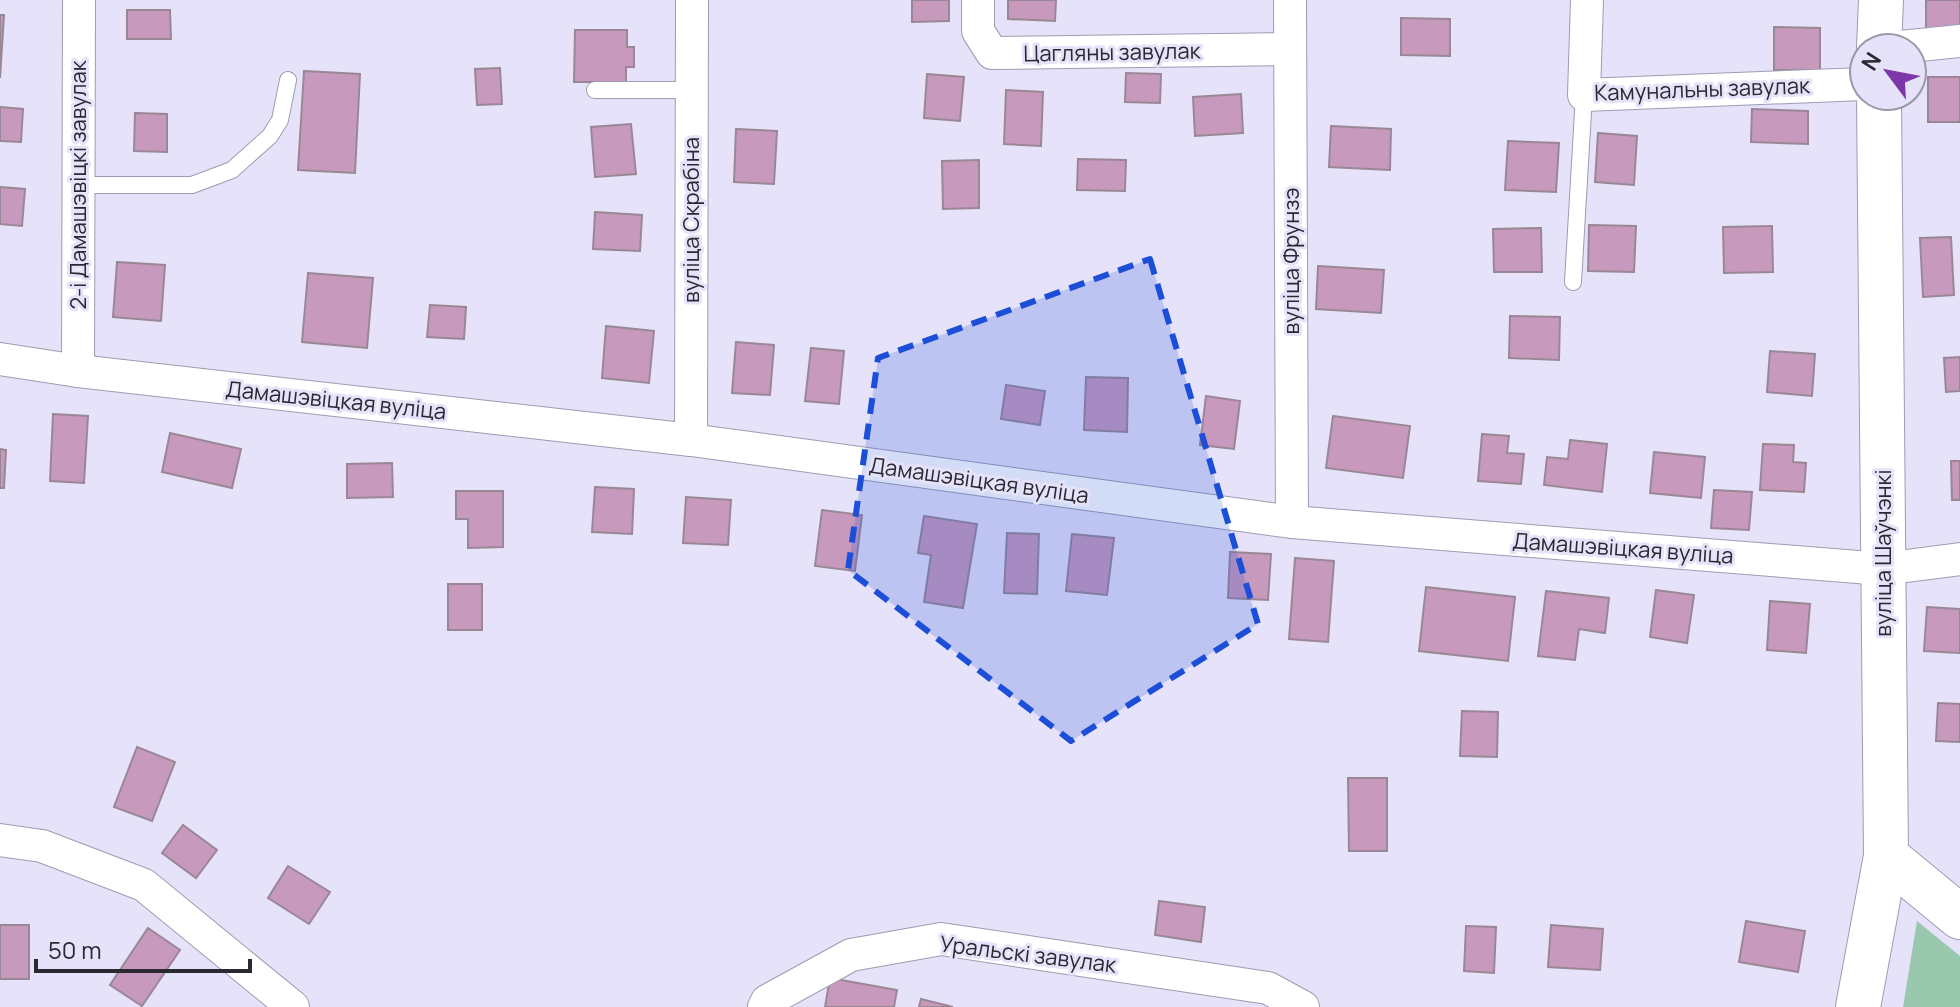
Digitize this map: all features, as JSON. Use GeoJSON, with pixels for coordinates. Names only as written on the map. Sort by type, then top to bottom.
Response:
{"type":"FeatureCollection","features":[{"type":"Feature","properties":{"kind":"main road"},"geometry":{"type":"LineString","coordinates":[[1880,32],[1881,0]]}},
{"type":"Feature","properties":{"kind":"main road","name":"вуліца Шаўчэнкі"},"geometry":{"type":"LineString","coordinates":[[1858,1007],[1886,856],[1879,112]]}},
{"type":"Feature","properties":{"kind":"main road"},"geometry":{"type":"LineString","coordinates":[[1886,856],[1960,917]]}},
{"type":"Feature","properties":{"kind":"street","name":"2-і Дамашэвіцкі завулак"},"geometry":{"type":"LineString","coordinates":[[78,371],[79,0]]}},
{"type":"Feature","properties":{"kind":"street","name":"вуліца Скрабіна"},"geometry":{"type":"LineString","coordinates":[[691,440],[692,0]]}},
{"type":"Feature","properties":{"kind":"street","name":"Цагляны завулак"},"geometry":{"type":"LineString","coordinates":[[978,0],[978,31],[992,53],[1290,49]]}},
{"type":"Feature","properties":{"kind":"street","name":"вуліца Фрунзэ"},"geometry":{"type":"LineString","coordinates":[[1290,0],[1292,522]]}},
{"type":"Feature","properties":{"kind":"street","name":"Камунальны завулак"},"geometry":{"type":"LineString","coordinates":[[1587,0],[1584,95],[1848,85]]}},
{"type":"Feature","properties":{"kind":"street"},"geometry":{"type":"LineString","coordinates":[[1928,44],[1960,41]]}},
{"type":"Feature","properties":{"kind":"street","name":"Дамашэвіцкая вуліца"},"geometry":{"type":"LineString","coordinates":[[0,359],[78,371],[691,440],[1292,522],[1883,569],[1960,559]]}},
{"type":"Feature","properties":{"kind":"street"},"geometry":{"type":"LineString","coordinates":[[0,840],[42,846],[144,885],[293,1007]]}},
{"type":"Feature","properties":{"kind":"street","name":"Уральскі завулак"},"geometry":{"type":"LineString","coordinates":[[764,1007],[767,1001],[851,955],[941,939],[1268,988],[1303,1007]]}},
{"type":"Feature","properties":{"kind":"lane"},"geometry":{"type":"LineString","coordinates":[[78,185],[192,185],[232,170],[253,153],[280,120],[288,80]]}},
{"type":"Feature","properties":{"kind":"lane"},"geometry":{"type":"LineString","coordinates":[[595,90],[692,90]]}},
{"type":"Feature","properties":{"kind":"lane"},"geometry":{"type":"LineString","coordinates":[[1573,282],[1584,95]]}},
{"type":"Feature","properties":{"kind":"highlighted area"},"geometry":{"type":"Polygon","coordinates":[[[1150,259],[1258,624],[1071,741],[848,570],[878,358],[1150,259]]]}},
{"type":"Feature","properties":{"kind":"green space"},"geometry":{"type":"Polygon","coordinates":[[[1917,921],[1960,956],[1960,1007],[1903,1007],[1917,921]]]}},
{"type":"Feature","properties":{"kind":"building"},"geometry":{"type":"Polygon","coordinates":[[[912,0],[949,0],[949,21],[912,22],[912,0]]]}},
{"type":"Feature","properties":{"kind":"building"},"geometry":{"type":"Polygon","coordinates":[[[1008,0],[1056,0],[1055,21],[1008,19],[1008,0]]]}},
{"type":"Feature","properties":{"kind":"building"},"geometry":{"type":"Polygon","coordinates":[[[1926,0],[1960,0],[1960,28],[1926,29],[1926,0]]]}},
{"type":"Feature","properties":{"kind":"building"},"geometry":{"type":"Polygon","coordinates":[[[127,10],[170,10],[171,39],[127,39],[127,10]]]}},
{"type":"Feature","properties":{"kind":"building"},"geometry":{"type":"Polygon","coordinates":[[[0,15],[4,15],[0,78],[0,15]]]}},
{"type":"Feature","properties":{"kind":"building"},"geometry":{"type":"Polygon","coordinates":[[[1401,18],[1450,19],[1450,56],[1401,55],[1401,18]]]}},
{"type":"Feature","properties":{"kind":"building"},"geometry":{"type":"Polygon","coordinates":[[[1774,27],[1820,28],[1820,70],[1774,70],[1774,27]]]}},
{"type":"Feature","properties":{"kind":"building"},"geometry":{"type":"Polygon","coordinates":[[[575,30],[627,30],[627,47],[634,47],[634,67],[626,67],[626,82],[574,82],[575,30]]]}},
{"type":"Feature","properties":{"kind":"building"},"geometry":{"type":"Polygon","coordinates":[[[500,68],[502,104],[477,105],[475,69],[500,68]]]}},
{"type":"Feature","properties":{"kind":"building"},"geometry":{"type":"Polygon","coordinates":[[[304,71],[360,74],[355,173],[298,170],[304,71]]]}},
{"type":"Feature","properties":{"kind":"building"},"geometry":{"type":"Polygon","coordinates":[[[1126,73],[1161,74],[1160,103],[1125,102],[1126,73]]]}},
{"type":"Feature","properties":{"kind":"building"},"geometry":{"type":"Polygon","coordinates":[[[927,74],[964,77],[960,121],[924,118],[927,74]]]}},
{"type":"Feature","properties":{"kind":"building"},"geometry":{"type":"Polygon","coordinates":[[[1928,77],[1960,77],[1960,122],[1928,122],[1928,77]]]}},
{"type":"Feature","properties":{"kind":"building"},"geometry":{"type":"Polygon","coordinates":[[[1006,90],[1043,92],[1041,146],[1004,144],[1006,90]]]}},
{"type":"Feature","properties":{"kind":"building"},"geometry":{"type":"Polygon","coordinates":[[[1241,94],[1243,133],[1195,136],[1193,97],[1241,94]]]}},
{"type":"Feature","properties":{"kind":"building"},"geometry":{"type":"Polygon","coordinates":[[[0,107],[23,109],[21,142],[0,141],[0,107]]]}},
{"type":"Feature","properties":{"kind":"building"},"geometry":{"type":"Polygon","coordinates":[[[1752,109],[1808,111],[1808,144],[1751,142],[1752,109]]]}},
{"type":"Feature","properties":{"kind":"building"},"geometry":{"type":"Polygon","coordinates":[[[135,113],[167,114],[167,152],[134,151],[135,113]]]}},
{"type":"Feature","properties":{"kind":"building"},"geometry":{"type":"Polygon","coordinates":[[[631,124],[636,174],[595,177],[591,127],[631,124]]]}},
{"type":"Feature","properties":{"kind":"building"},"geometry":{"type":"Polygon","coordinates":[[[1331,126],[1391,129],[1390,170],[1329,167],[1331,126]]]}},
{"type":"Feature","properties":{"kind":"building"},"geometry":{"type":"Polygon","coordinates":[[[736,129],[777,131],[774,184],[734,182],[736,129]]]}},
{"type":"Feature","properties":{"kind":"building"},"geometry":{"type":"Polygon","coordinates":[[[1598,133],[1637,136],[1634,185],[1595,182],[1598,133]]]}},
{"type":"Feature","properties":{"kind":"building"},"geometry":{"type":"Polygon","coordinates":[[[1508,141],[1559,143],[1556,192],[1505,190],[1508,141]]]}},
{"type":"Feature","properties":{"kind":"building"},"geometry":{"type":"Polygon","coordinates":[[[1078,159],[1126,160],[1125,191],[1077,190],[1078,159]]]}},
{"type":"Feature","properties":{"kind":"building"},"geometry":{"type":"Polygon","coordinates":[[[979,160],[979,208],[943,209],[942,161],[979,160]]]}},
{"type":"Feature","properties":{"kind":"building"},"geometry":{"type":"Polygon","coordinates":[[[0,187],[25,189],[22,226],[0,224],[0,187]]]}},
{"type":"Feature","properties":{"kind":"building"},"geometry":{"type":"Polygon","coordinates":[[[595,212],[642,215],[640,251],[593,249],[595,212]]]}},
{"type":"Feature","properties":{"kind":"building"},"geometry":{"type":"Polygon","coordinates":[[[1589,225],[1636,226],[1634,272],[1588,271],[1589,225]]]}},
{"type":"Feature","properties":{"kind":"building"},"geometry":{"type":"Polygon","coordinates":[[[1772,226],[1773,272],[1724,273],[1723,227],[1772,226]]]}},
{"type":"Feature","properties":{"kind":"building"},"geometry":{"type":"Polygon","coordinates":[[[1541,228],[1542,272],[1494,272],[1493,229],[1541,228]]]}},
{"type":"Feature","properties":{"kind":"building"},"geometry":{"type":"Polygon","coordinates":[[[1951,237],[1954,295],[1923,297],[1920,238],[1951,237]]]}},
{"type":"Feature","properties":{"kind":"building"},"geometry":{"type":"Polygon","coordinates":[[[117,262],[165,265],[161,321],[113,317],[117,262]]]}},
{"type":"Feature","properties":{"kind":"building"},"geometry":{"type":"Polygon","coordinates":[[[1318,266],[1384,270],[1381,313],[1316,309],[1318,266]]]}},
{"type":"Feature","properties":{"kind":"building"},"geometry":{"type":"Polygon","coordinates":[[[308,273],[373,278],[367,348],[302,342],[308,273]]]}},
{"type":"Feature","properties":{"kind":"building"},"geometry":{"type":"Polygon","coordinates":[[[430,305],[466,307],[464,339],[427,337],[430,305]]]}},
{"type":"Feature","properties":{"kind":"building"},"geometry":{"type":"Polygon","coordinates":[[[1510,316],[1560,317],[1559,360],[1509,358],[1510,316]]]}},
{"type":"Feature","properties":{"kind":"building"},"geometry":{"type":"Polygon","coordinates":[[[606,326],[654,331],[649,383],[602,378],[606,326]]]}},
{"type":"Feature","properties":{"kind":"building"},"geometry":{"type":"Polygon","coordinates":[[[736,342],[774,345],[770,395],[732,393],[736,342]]]}},
{"type":"Feature","properties":{"kind":"building"},"geometry":{"type":"Polygon","coordinates":[[[811,348],[844,351],[839,404],[805,401],[811,348]]]}},
{"type":"Feature","properties":{"kind":"building"},"geometry":{"type":"Polygon","coordinates":[[[1770,351],[1815,354],[1812,396],[1767,392],[1770,351]]]}},
{"type":"Feature","properties":{"kind":"building"},"geometry":{"type":"Polygon","coordinates":[[[1960,357],[1960,391],[1946,392],[1944,358],[1960,357]]]}},
{"type":"Feature","properties":{"kind":"building"},"geometry":{"type":"Polygon","coordinates":[[[1086,377],[1128,378],[1127,432],[1084,430],[1086,377]]]}},
{"type":"Feature","properties":{"kind":"building"},"geometry":{"type":"Polygon","coordinates":[[[1006,385],[1045,391],[1040,425],[1001,419],[1006,385]]]}},
{"type":"Feature","properties":{"kind":"building"},"geometry":{"type":"Polygon","coordinates":[[[1206,396],[1240,401],[1234,449],[1200,445],[1206,396]]]}},
{"type":"Feature","properties":{"kind":"building"},"geometry":{"type":"Polygon","coordinates":[[[53,414],[88,416],[84,483],[50,481],[53,414]]]}},
{"type":"Feature","properties":{"kind":"building"},"geometry":{"type":"Polygon","coordinates":[[[1333,416],[1410,426],[1403,478],[1326,468],[1333,416]]]}},
{"type":"Feature","properties":{"kind":"building"},"geometry":{"type":"Polygon","coordinates":[[[170,433],[241,449],[232,488],[162,472],[170,433]]]}},
{"type":"Feature","properties":{"kind":"building"},"geometry":{"type":"Polygon","coordinates":[[[1482,434],[1509,436],[1507,453],[1524,454],[1521,484],[1478,481],[1482,434]]]}},
{"type":"Feature","properties":{"kind":"building"},"geometry":{"type":"Polygon","coordinates":[[[1570,440],[1607,444],[1602,492],[1544,485],[1547,457],[1568,459],[1570,440]]]}},
{"type":"Feature","properties":{"kind":"building"},"geometry":{"type":"Polygon","coordinates":[[[1763,444],[1794,445],[1793,462],[1806,463],[1804,492],[1760,490],[1763,444]]]}},
{"type":"Feature","properties":{"kind":"building"},"geometry":{"type":"Polygon","coordinates":[[[0,449],[6,450],[4,488],[0,488],[0,449]]]}},
{"type":"Feature","properties":{"kind":"building"},"geometry":{"type":"Polygon","coordinates":[[[1654,452],[1705,457],[1701,498],[1650,493],[1654,452]]]}},
{"type":"Feature","properties":{"kind":"building"},"geometry":{"type":"Polygon","coordinates":[[[1951,461],[1960,461],[1960,500],[1952,500],[1951,461]]]}},
{"type":"Feature","properties":{"kind":"building"},"geometry":{"type":"Polygon","coordinates":[[[392,463],[393,497],[347,498],[347,464],[392,463]]]}},
{"type":"Feature","properties":{"kind":"building"},"geometry":{"type":"Polygon","coordinates":[[[595,487],[634,489],[632,534],[592,532],[595,487]]]}},
{"type":"Feature","properties":{"kind":"building"},"geometry":{"type":"Polygon","coordinates":[[[1714,490],[1752,492],[1749,530],[1711,528],[1714,490]]]}},
{"type":"Feature","properties":{"kind":"building"},"geometry":{"type":"Polygon","coordinates":[[[456,491],[503,491],[503,547],[468,548],[468,519],[456,519],[456,491]]]}},
{"type":"Feature","properties":{"kind":"building"},"geometry":{"type":"Polygon","coordinates":[[[686,497],[731,500],[728,545],[683,543],[686,497]]]}},
{"type":"Feature","properties":{"kind":"building"},"geometry":{"type":"Polygon","coordinates":[[[822,510],[862,515],[855,571],[815,566],[822,510]]]}},
{"type":"Feature","properties":{"kind":"building"},"geometry":{"type":"Polygon","coordinates":[[[924,516],[977,524],[963,608],[924,602],[931,555],[918,553],[924,516]]]}},
{"type":"Feature","properties":{"kind":"building"},"geometry":{"type":"Polygon","coordinates":[[[1007,533],[1039,534],[1037,594],[1004,593],[1007,533]]]}},
{"type":"Feature","properties":{"kind":"building"},"geometry":{"type":"Polygon","coordinates":[[[1072,534],[1114,538],[1107,595],[1066,591],[1072,534]]]}},
{"type":"Feature","properties":{"kind":"building"},"geometry":{"type":"Polygon","coordinates":[[[1230,552],[1271,554],[1268,600],[1228,598],[1230,552]]]}},
{"type":"Feature","properties":{"kind":"building"},"geometry":{"type":"Polygon","coordinates":[[[1295,558],[1334,561],[1328,642],[1289,639],[1295,558]]]}},
{"type":"Feature","properties":{"kind":"building"},"geometry":{"type":"Polygon","coordinates":[[[448,584],[482,584],[482,630],[448,630],[448,584]]]}},
{"type":"Feature","properties":{"kind":"building"},"geometry":{"type":"Polygon","coordinates":[[[1426,587],[1515,597],[1508,661],[1419,651],[1426,587]]]}},
{"type":"Feature","properties":{"kind":"building"},"geometry":{"type":"Polygon","coordinates":[[[1656,590],[1694,595],[1687,643],[1650,637],[1656,590]]]}},
{"type":"Feature","properties":{"kind":"building"},"geometry":{"type":"Polygon","coordinates":[[[1546,591],[1609,598],[1605,633],[1579,629],[1575,660],[1538,656],[1546,591]]]}},
{"type":"Feature","properties":{"kind":"building"},"geometry":{"type":"Polygon","coordinates":[[[1770,601],[1810,604],[1806,653],[1767,650],[1770,601]]]}},
{"type":"Feature","properties":{"kind":"building"},"geometry":{"type":"Polygon","coordinates":[[[1927,607],[1960,609],[1960,653],[1924,651],[1927,607]]]}},
{"type":"Feature","properties":{"kind":"building"},"geometry":{"type":"Polygon","coordinates":[[[1938,703],[1960,704],[1960,742],[1936,741],[1938,703]]]}},
{"type":"Feature","properties":{"kind":"building"},"geometry":{"type":"Polygon","coordinates":[[[1462,711],[1498,712],[1497,757],[1460,756],[1462,711]]]}},
{"type":"Feature","properties":{"kind":"building"},"geometry":{"type":"Polygon","coordinates":[[[137,747],[175,762],[152,821],[114,807],[137,747]]]}},
{"type":"Feature","properties":{"kind":"building"},"geometry":{"type":"Polygon","coordinates":[[[1348,778],[1387,778],[1387,851],[1349,851],[1348,778]]]}},
{"type":"Feature","properties":{"kind":"building"},"geometry":{"type":"Polygon","coordinates":[[[183,825],[217,850],[196,878],[162,853],[183,825]]]}},
{"type":"Feature","properties":{"kind":"building"},"geometry":{"type":"Polygon","coordinates":[[[288,866],[330,892],[309,924],[268,898],[288,866]]]}},
{"type":"Feature","properties":{"kind":"building"},"geometry":{"type":"Polygon","coordinates":[[[1159,901],[1205,907],[1201,942],[1155,935],[1159,901]]]}},
{"type":"Feature","properties":{"kind":"building"},"geometry":{"type":"Polygon","coordinates":[[[1746,921],[1805,931],[1798,972],[1739,962],[1746,921]]]}},
{"type":"Feature","properties":{"kind":"building"},"geometry":{"type":"Polygon","coordinates":[[[0,925],[29,925],[29,979],[0,979],[0,925]]]}},
{"type":"Feature","properties":{"kind":"building"},"geometry":{"type":"Polygon","coordinates":[[[1551,925],[1603,929],[1600,970],[1548,967],[1551,925]]]}},
{"type":"Feature","properties":{"kind":"building"},"geometry":{"type":"Polygon","coordinates":[[[1466,926],[1496,927],[1494,973],[1464,971],[1466,926]]]}},
{"type":"Feature","properties":{"kind":"building"},"geometry":{"type":"Polygon","coordinates":[[[148,928],[180,950],[142,1006],[110,985],[148,928]]]}},
{"type":"Feature","properties":{"kind":"building"},"geometry":{"type":"Polygon","coordinates":[[[830,978],[897,990],[894,1007],[825,1007],[830,978]]]}},
{"type":"Feature","properties":{"kind":"building"},"geometry":{"type":"Polygon","coordinates":[[[921,999],[953,1007],[919,1007],[921,999]]]}}]}
